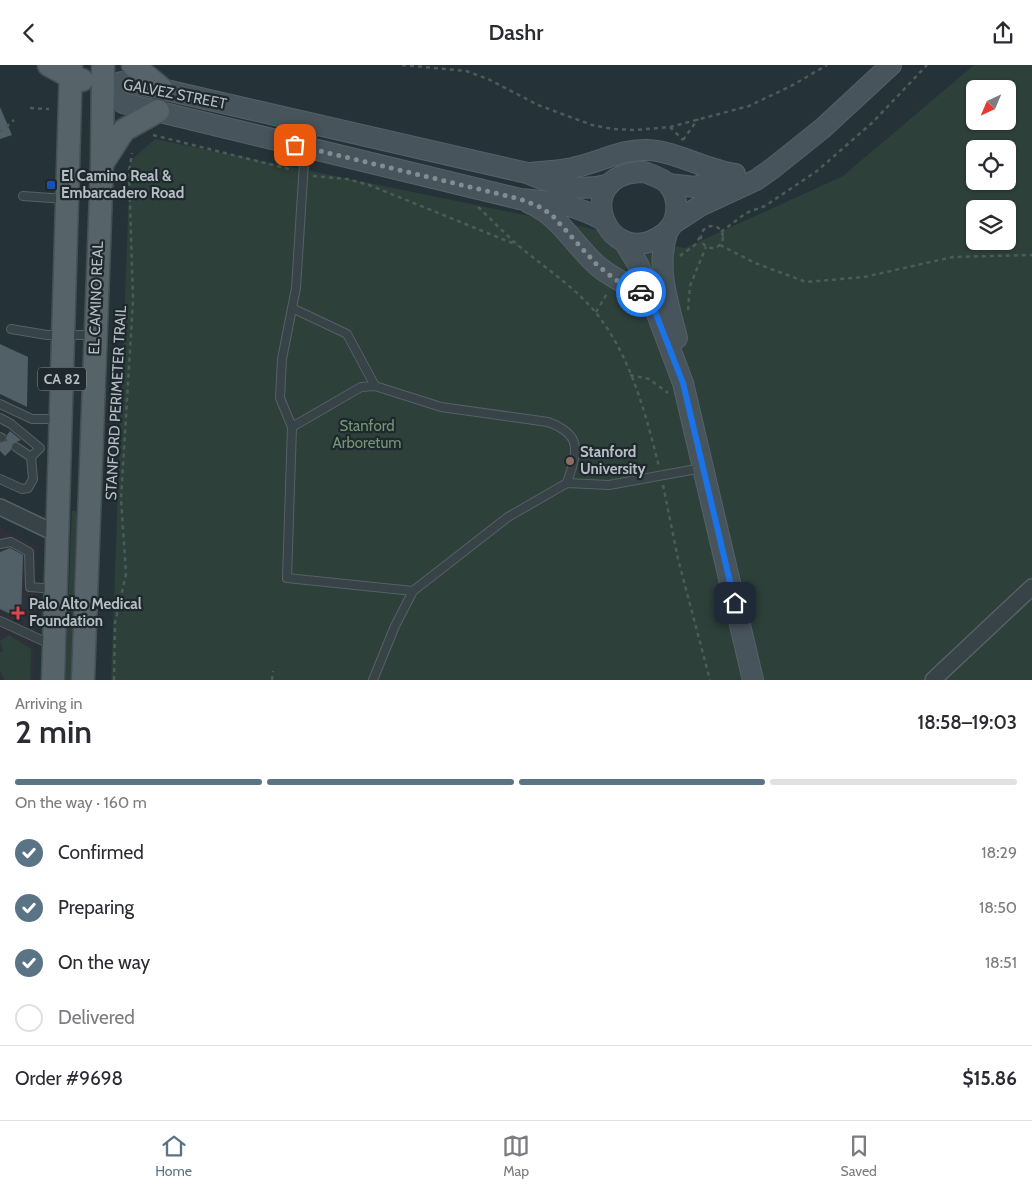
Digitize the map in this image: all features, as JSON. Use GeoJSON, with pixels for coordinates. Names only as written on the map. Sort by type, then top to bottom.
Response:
{"type":"FeatureCollection","features":[{"type":"Feature","properties":{"kind":"main road"},"geometry":{"type":"LineString","coordinates":[[49,65],[71,71],[103,75]]}},
{"type":"Feature","properties":{"kind":"main road"},"geometry":{"type":"LineString","coordinates":[[132,65],[161,89]]}},
{"type":"Feature","properties":{"kind":"main road"},"geometry":{"type":"LineString","coordinates":[[626,243],[648,242],[700,206],[756,179],[823,128],[891,65]]}},
{"type":"Feature","properties":{"kind":"main road","name":"CA 82"},"geometry":{"type":"LineString","coordinates":[[53,680],[71,71]]}},
{"type":"Feature","properties":{"kind":"main road","name":"GALVEZ STREET"},"geometry":{"type":"LineString","coordinates":[[103,75],[527,173],[562,187],[583,189],[610,184]]}},
{"type":"Feature","properties":{"kind":"main road","name":"GALVEZ STREET"},"geometry":{"type":"LineString","coordinates":[[103,75],[123,103],[520,199],[555,202],[577,208],[602,220]]}},
{"type":"Feature","properties":{"kind":"main road","name":"EL CAMINO REAL"},"geometry":{"type":"LineString","coordinates":[[83,680],[94,335],[102,165],[103,75]]}},
{"type":"Feature","properties":{"kind":"main road"},"geometry":{"type":"LineString","coordinates":[[102,165],[124,131],[158,111]]}},
{"type":"Feature","properties":{"kind":"main road"},"geometry":{"type":"LineString","coordinates":[[527,173],[576,167],[624,152],[647,150],[735,175]]}},
{"type":"Feature","properties":{"kind":"main road"},"geometry":{"type":"LineString","coordinates":[[753,680],[683,383],[639,266],[626,243],[613,234],[602,220],[600,203],[603,193],[610,184],[622,176],[644,172],[668,184],[695,187],[786,157]]}},
{"type":"Feature","properties":{"kind":"main road"},"geometry":{"type":"LineString","coordinates":[[668,184],[676,207],[671,227],[662,248],[661,268],[682,364],[683,383]]}},
{"type":"Feature","properties":{"kind":"main road"},"geometry":{"type":"LineString","coordinates":[[520,199],[540,207],[552,215],[597,265],[616,280],[638,290],[650,299]]}},
{"type":"Feature","properties":{"kind":"street"},"geometry":{"type":"LineString","coordinates":[[0,507],[57,533]]}},
{"type":"Feature","properties":{"kind":"street"},"geometry":{"type":"LineString","coordinates":[[933,680],[1032,587]]}},
{"type":"Feature","properties":{"kind":"lane"},"geometry":{"type":"LineString","coordinates":[[319,125],[305,147],[296,288],[282,359],[280,398],[292,427],[287,578],[413,591]]}},
{"type":"Feature","properties":{"kind":"lane"},"geometry":{"type":"LineString","coordinates":[[23,196],[67,199]]}},
{"type":"Feature","properties":{"kind":"lane"},"geometry":{"type":"LineString","coordinates":[[292,307],[347,335],[374,386]]}},
{"type":"Feature","properties":{"kind":"lane"},"geometry":{"type":"LineString","coordinates":[[11,329],[26,333],[63,336],[94,335]]}},
{"type":"Feature","properties":{"kind":"lane"},"geometry":{"type":"LineString","coordinates":[[292,427],[361,387],[374,386],[441,407],[548,422],[564,428],[574,439],[576,454],[567,483]]}},
{"type":"Feature","properties":{"kind":"lane"},"geometry":{"type":"LineString","coordinates":[[0,404],[32,419],[61,419]]}},
{"type":"Feature","properties":{"kind":"lane"},"geometry":{"type":"LineString","coordinates":[[0,418],[11,424],[40,448],[31,457]]}},
{"type":"Feature","properties":{"kind":"lane"},"geometry":{"type":"LineString","coordinates":[[16,447],[31,457]]}},
{"type":"Feature","properties":{"kind":"lane"},"geometry":{"type":"LineString","coordinates":[[0,479],[22,489],[28,488],[33,479],[31,457]]}},
{"type":"Feature","properties":{"kind":"lane"},"geometry":{"type":"LineString","coordinates":[[373,680],[395,626],[413,591],[508,517],[567,483],[609,485],[704,467]]}},
{"type":"Feature","properties":{"kind":"lane"},"geometry":{"type":"LineString","coordinates":[[0,544],[10,542],[29,552],[30,587],[55,589]]}},
{"type":"Feature","properties":{"kind":"lane"},"geometry":{"type":"LineString","coordinates":[[0,621],[54,646]]}},
{"type":"Feature","properties":{"kind":"path"},"geometry":{"type":"LineString","coordinates":[[402,65],[466,71],[488,79],[538,105],[592,125],[613,129],[635,130],[670,127],[749,106],[793,85],[827,65]]}},
{"type":"Feature","properties":{"kind":"path"},"geometry":{"type":"LineString","coordinates":[[721,232],[746,213],[765,205],[817,171],[872,122],[927,65]]}},
{"type":"Feature","properties":{"kind":"path"},"geometry":{"type":"LineString","coordinates":[[30,108],[49,109]]}},
{"type":"Feature","properties":{"kind":"path"},"geometry":{"type":"LineString","coordinates":[[670,127],[682,140],[698,119]]}},
{"type":"Feature","properties":{"kind":"path"},"geometry":{"type":"LineString","coordinates":[[0,132],[14,121]]}},
{"type":"Feature","properties":{"kind":"path"},"geometry":{"type":"LineString","coordinates":[[149,134],[262,160],[303,174],[347,179],[369,185],[518,245]]}},
{"type":"Feature","properties":{"kind":"path","name":"STANFORD PERIMETER TRAIL"},"geometry":{"type":"LineString","coordinates":[[114,680],[115,623],[126,573],[121,499],[133,300],[129,171],[135,147]]}},
{"type":"Feature","properties":{"kind":"path"},"geometry":{"type":"LineString","coordinates":[[475,204],[518,245],[596,312],[612,335],[646,417],[661,475],[678,559],[710,680]]}},
{"type":"Feature","properties":{"kind":"path"},"geometry":{"type":"LineString","coordinates":[[675,257],[686,253],[696,244],[704,229],[710,227],[718,228],[723,238],[720,245],[714,248],[706,247],[702,242],[701,235]]}},
{"type":"Feature","properties":{"kind":"path"},"geometry":{"type":"LineString","coordinates":[[720,245],[755,263],[806,282],[864,277],[953,257],[1032,255]]}},
{"type":"Feature","properties":{"kind":"path"},"geometry":{"type":"LineString","coordinates":[[688,313],[690,286],[706,247]]}},
{"type":"Feature","properties":{"kind":"path"},"geometry":{"type":"LineString","coordinates":[[596,312],[612,286]]}},
{"type":"Feature","properties":{"kind":"path"},"geometry":{"type":"LineString","coordinates":[[272,671],[272,680]]}},
{"type":"Feature","properties":{"kind":"shaded area","name":"Palo Alto Medical Foundation"},"geometry":{"type":"Polygon","coordinates":[[[0,527],[37,546],[33,680],[0,680],[0,527]]]}},
{"type":"Feature","properties":{"kind":"green space","name":"Stanford Arboretum"},"geometry":{"type":"Polygon","coordinates":[[[974,65],[1032,65],[1032,680],[111,680],[130,161],[155,139],[685,248],[843,176],[974,65]]]}},
{"type":"Feature","properties":{"kind":"green space"},"geometry":{"type":"Polygon","coordinates":[[[72,511],[76,511],[77,517],[78,572],[73,680],[65,680],[72,511]]]}},
{"type":"Feature","properties":{"kind":"green space"},"geometry":{"type":"Polygon","coordinates":[[[9,635],[31,649],[30,680],[5,680],[0,670],[0,652],[3,651],[0,641],[9,635]]]}},
{"type":"Feature","properties":{"kind":"building"},"geometry":{"type":"Polygon","coordinates":[[[0,107],[12,135],[0,139],[0,107]]]}},
{"type":"Feature","properties":{"kind":"building"},"geometry":{"type":"Polygon","coordinates":[[[0,344],[28,357],[27,407],[0,394],[0,344]]]}},
{"type":"Feature","properties":{"kind":"building"},"geometry":{"type":"Polygon","coordinates":[[[10,431],[21,440],[12,444],[11,450],[5,456],[0,451],[0,443],[7,441],[7,435],[10,431]]]}},
{"type":"Feature","properties":{"kind":"building"},"geometry":{"type":"Polygon","coordinates":[[[10,548],[23,555],[21,619],[0,609],[0,552],[10,548]]]}},
{"type":"Feature","properties":{"kind":"way so far"},"geometry":{"type":"LineString","coordinates":[[295,145],[520,199],[540,207],[552,215],[565,228],[597,265],[616,280],[641,292]]}},
{"type":"Feature","properties":{"kind":"place","name":"El Camino Real & Embarcadero Road"},"geometry":{"type":"Point","coordinates":[51,185]}},
{"type":"Feature","properties":{"kind":"place","name":"Stanford University"},"geometry":{"type":"Point","coordinates":[570,461]}},
{"type":"Feature","properties":{"kind":"place","name":"Palo Alto Medical Foundation"},"geometry":{"type":"Point","coordinates":[18,613]}},
{"type":"Feature","properties":{"kind":"route"},"geometry":{"type":"LineString","coordinates":[[641,292],[650,299],[683,383],[735,603]]}}]}
